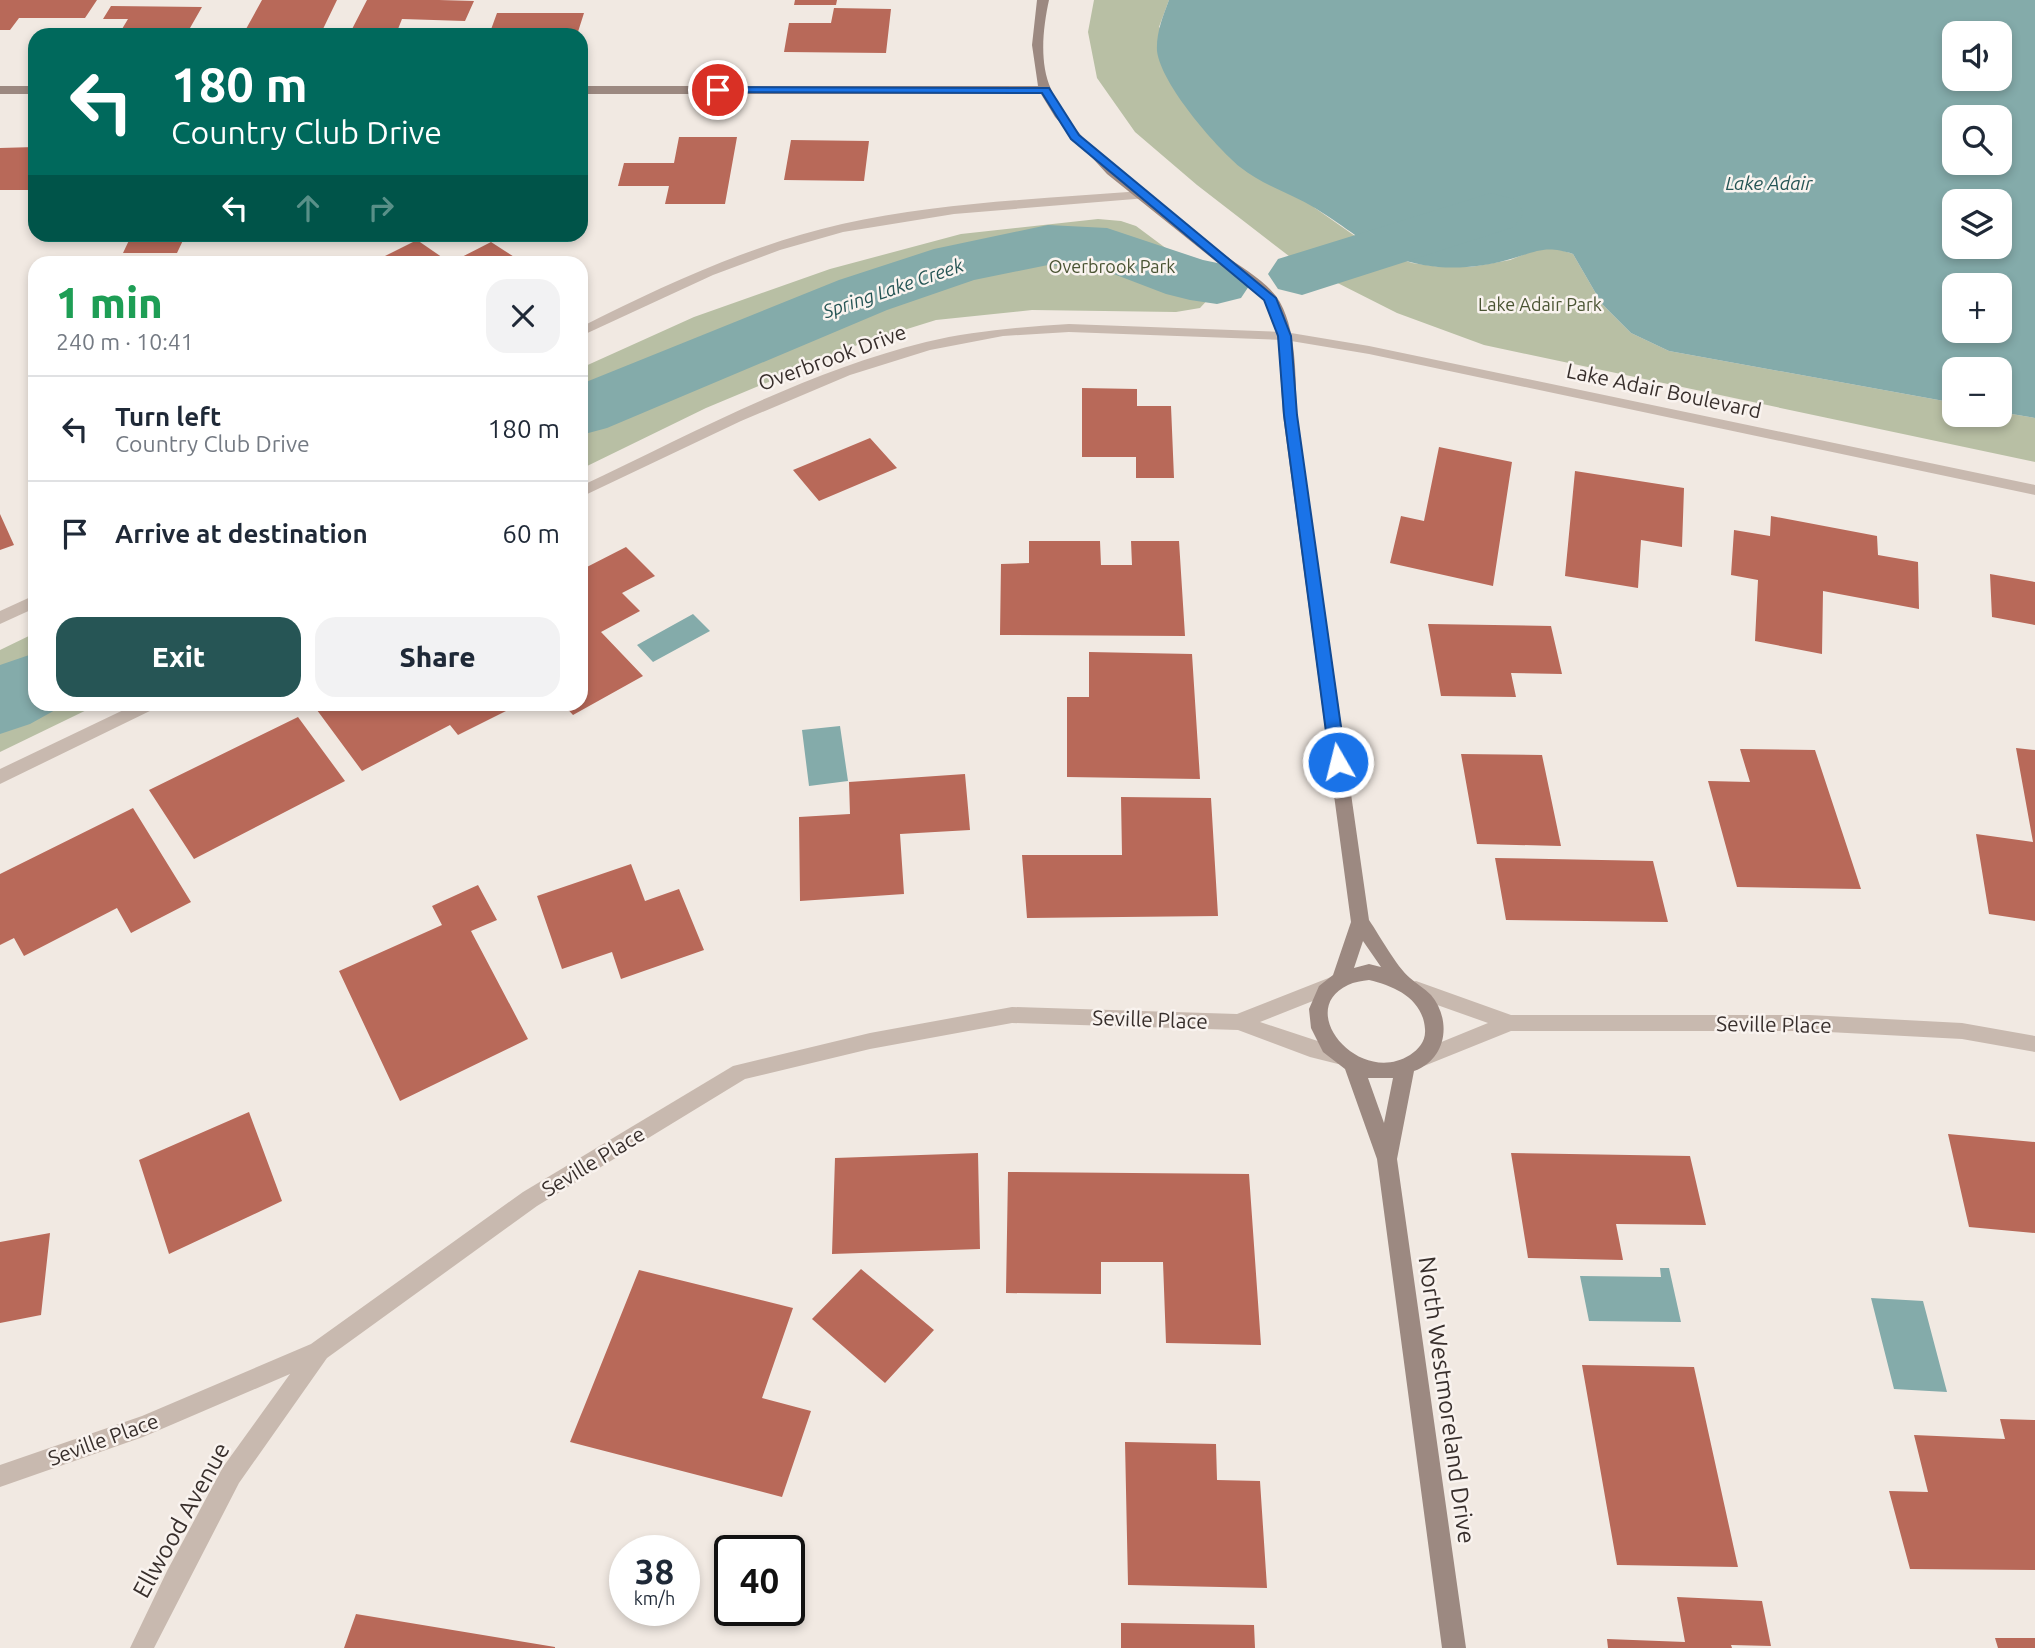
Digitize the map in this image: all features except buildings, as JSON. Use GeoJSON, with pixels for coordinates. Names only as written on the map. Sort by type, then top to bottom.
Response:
{"type":"FeatureCollection","features":[{"type":"Feature","properties":{"kind":"street"},"geometry":{"type":"LineString","coordinates":[[1043,0],[1037,39],[1045,90],[1075,137],[1270,298],[1284,336],[1290,415],[1360,922],[1336,982],[1322,998],[1317,1012],[1318,1020],[1326,1042],[1346,1060],[1370,1070],[1388,1071],[1412,1064],[1429,1048],[1435,1034],[1434,1018],[1428,1003],[1408,984],[1360,922]]}},
{"type":"Feature","properties":{"kind":"street"},"geometry":{"type":"LineString","coordinates":[[0,90],[28,90]]}},
{"type":"Feature","properties":{"kind":"street"},"geometry":{"type":"LineString","coordinates":[[588,90],[1045,90]]}},
{"type":"Feature","properties":{"kind":"street"},"geometry":{"type":"LineString","coordinates":[[588,328],[731,263],[840,228],[933,212],[1142,195]]}},
{"type":"Feature","properties":{"kind":"street","name":"Overbrook Drive"},"geometry":{"type":"LineString","coordinates":[[588,489],[784,397],[845,372],[928,346],[1003,332],[1069,328],[1284,336]]}},
{"type":"Feature","properties":{"kind":"street","name":"Lake Adair Boulevard"},"geometry":{"type":"LineString","coordinates":[[1284,336],[1369,350],[2035,490]]}},
{"type":"Feature","properties":{"kind":"street"},"geometry":{"type":"LineString","coordinates":[[0,618],[28,604]]}},
{"type":"Feature","properties":{"kind":"street"},"geometry":{"type":"LineString","coordinates":[[0,777],[136,711]]}},
{"type":"Feature","properties":{"kind":"street"},"geometry":{"type":"LineString","coordinates":[[1336,982],[1355,973],[1370,972],[1408,984]]}},
{"type":"Feature","properties":{"kind":"street","name":"Seville Place"},"geometry":{"type":"LineString","coordinates":[[1238,1022],[1336,982]]}},
{"type":"Feature","properties":{"kind":"street","name":"Seville Place"},"geometry":{"type":"LineString","coordinates":[[1408,984],[1511,1023]]}},
{"type":"Feature","properties":{"kind":"street","name":"Seville Place"},"geometry":{"type":"LineString","coordinates":[[0,1476],[143,1426],[320,1351],[530,1199],[740,1072],[870,1041],[1012,1015],[1238,1022],[1346,1060]]}},
{"type":"Feature","properties":{"kind":"street","name":"Seville Place"},"geometry":{"type":"LineString","coordinates":[[1412,1064],[1438,1050],[1511,1023],[1809,1023],[1962,1031],[2035,1044]]}},
{"type":"Feature","properties":{"kind":"street","name":"North Westmoreland Drive"},"geometry":{"type":"LineString","coordinates":[[1346,1060],[1387,1159],[1454,1648]]}},
{"type":"Feature","properties":{"kind":"street","name":"North Westmoreland Drive"},"geometry":{"type":"LineString","coordinates":[[1387,1159],[1412,1064]]}},
{"type":"Feature","properties":{"kind":"street","name":"Ellwood Avenue"},"geometry":{"type":"LineString","coordinates":[[142,1648],[175,1579],[231,1475],[320,1351]]}},
{"type":"Feature","properties":{"kind":"green space","name":"Lake Adair Park"},"geometry":{"type":"Polygon","coordinates":[[[1094,0],[1169,0],[1159,27],[1315,208],[1375,250],[1412,263],[1471,267],[1510,260],[1535,250],[1555,248],[1573,254],[1602,304],[1631,333],[1669,351],[1942,401],[1942,427],[2012,427],[2012,414],[2035,418],[2035,462],[1484,345],[1397,313],[1298,263],[1197,185],[1135,132],[1097,78],[1088,32],[1094,0]]]}},
{"type":"Feature","properties":{"kind":"green space","name":"Overbrook Park"},"geometry":{"type":"Polygon","coordinates":[[[1098,219],[1121,221],[1136,226],[1206,278],[1212,295],[1200,308],[1176,312],[1032,310],[936,320],[862,343],[706,408],[588,466],[588,365],[694,317],[830,269],[961,234],[1098,219]]]}},
{"type":"Feature","properties":{"kind":"green space"},"geometry":{"type":"Polygon","coordinates":[[[28,636],[28,711],[85,711],[0,752],[0,650],[28,636]]]}},
{"type":"Feature","properties":{"kind":"water","name":"Lake Adair"},"geometry":{"type":"Polygon","coordinates":[[[1169,0],[2035,0],[2035,418],[2012,414],[2012,357],[1942,357],[1942,401],[1669,351],[1631,333],[1602,304],[1573,254],[1563,251],[1539,251],[1490,264],[1456,268],[1418,264],[1386,253],[1315,208],[1249,173],[1229,157],[1191,114],[1168,80],[1157,51],[1160,25],[1169,0]]]}},
{"type":"Feature","properties":{"kind":"water"},"geometry":{"type":"Polygon","coordinates":[[[693,614],[710,631],[653,662],[637,645],[693,614]]]}},
{"type":"Feature","properties":{"kind":"water"},"geometry":{"type":"Polygon","coordinates":[[[840,726],[848,781],[809,786],[802,730],[840,726]]]}},
{"type":"Feature","properties":{"kind":"water"},"geometry":{"type":"Polygon","coordinates":[[[1660,1268],[1669,1268],[1681,1322],[1589,1321],[1580,1276],[1661,1277],[1660,1268]]]}},
{"type":"Feature","properties":{"kind":"water"},"geometry":{"type":"Polygon","coordinates":[[[1871,1298],[1923,1301],[1947,1392],[1894,1389],[1871,1298]]]}},
{"type":"Feature","properties":{"kind":"waterway"},"geometry":{"type":"LineString","coordinates":[[1302,274],[1491,213]]}},
{"type":"Feature","properties":{"kind":"waterway","name":"Spring Lake Creek"},"geometry":{"type":"LineString","coordinates":[[588,408],[863,295],[958,263],[1048,245],[1107,248],[1190,279],[1217,283]]}},
{"type":"Feature","properties":{"kind":"waterway","name":"Spring Lake Creek"},"geometry":{"type":"LineString","coordinates":[[0,702],[28,688]]}},
{"type":"Feature","properties":{"kind":"route"},"geometry":{"type":"LineString","coordinates":[[718,90],[1045,90],[1075,137],[1270,298],[1284,336],[1290,415],[1338,762]]}}]}
